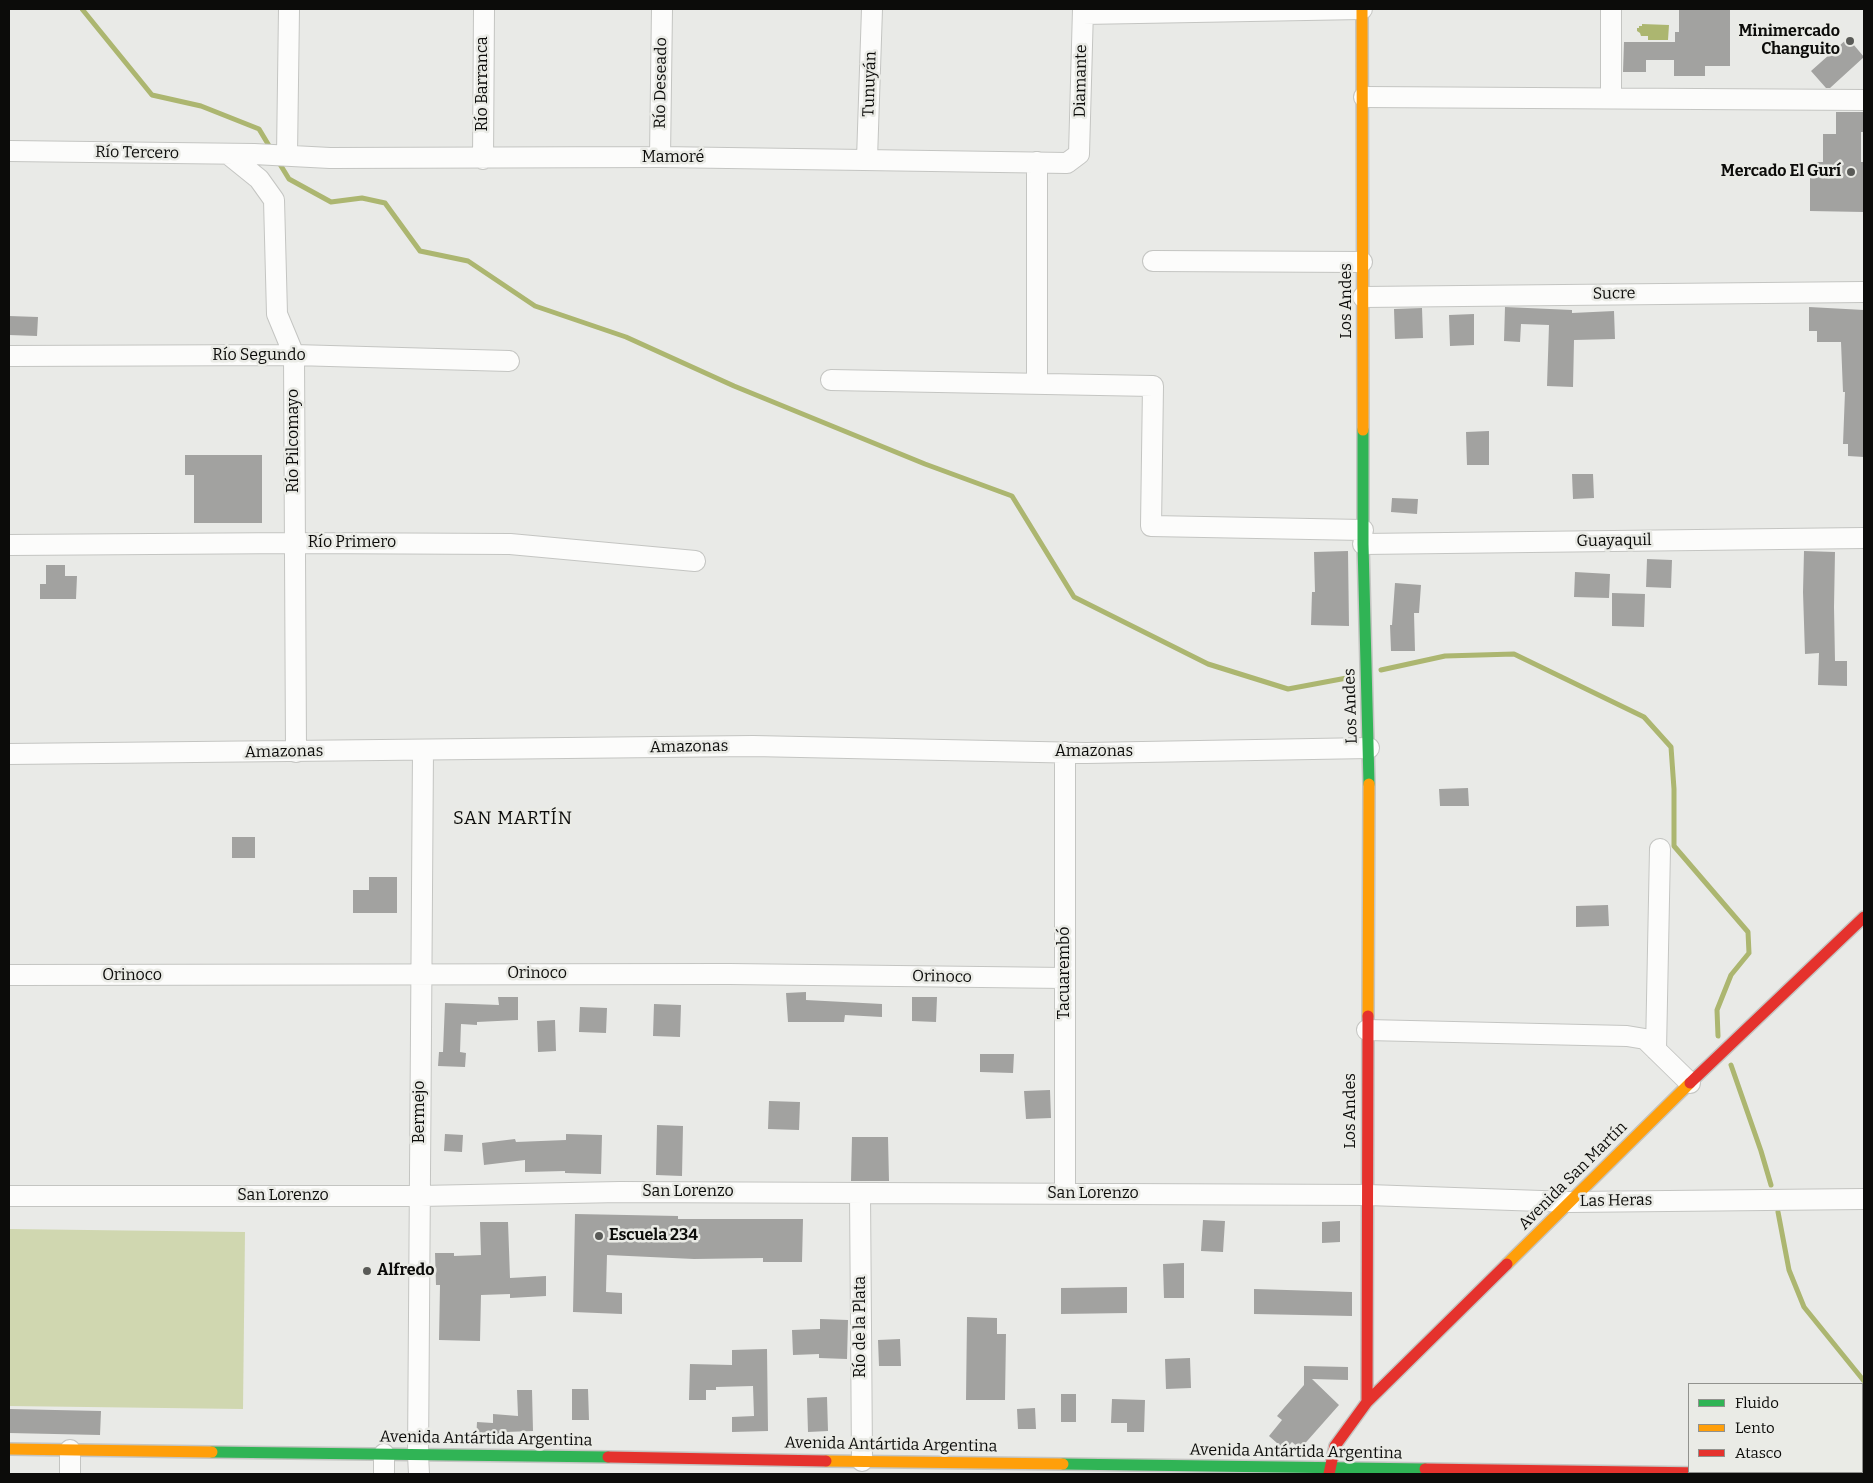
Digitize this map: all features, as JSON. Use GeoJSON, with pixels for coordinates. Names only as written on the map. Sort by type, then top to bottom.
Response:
{"type":"FeatureCollection","features":[{"type":"Feature","properties":{"kind":"main road","name":"Los Andes"},"geometry":{"type":"LineString","coordinates":[[1362,9],[1364,97],[1362,262],[1363,537],[1369,748],[1367,1402]]}},
{"type":"Feature","properties":{"kind":"main road","name":"Avenida San Martín"},"geometry":{"type":"LineString","coordinates":[[1329,1471],[1334,1446],[1367,1402],[1690,1084],[1864,917]]}},
{"type":"Feature","properties":{"kind":"main road","name":"Avenida Antártida Argentina"},"geometry":{"type":"LineString","coordinates":[[9,1449],[384,1454],[419,1465],[862,1461],[942,1469],[1773,1474]]}},
{"type":"Feature","properties":{"kind":"street"},"geometry":{"type":"LineString","coordinates":[[287,155],[289,9]]}},
{"type":"Feature","properties":{"kind":"street","name":"Río Barranca"},"geometry":{"type":"LineString","coordinates":[[483,159],[484,9]]}},
{"type":"Feature","properties":{"kind":"street","name":"Río Deseado"},"geometry":{"type":"LineString","coordinates":[[660,158],[662,9]]}},
{"type":"Feature","properties":{"kind":"street","name":"Tunuyán"},"geometry":{"type":"LineString","coordinates":[[867,159],[872,9]]}},
{"type":"Feature","properties":{"kind":"street"},"geometry":{"type":"LineString","coordinates":[[1083,11],[1362,9]]}},
{"type":"Feature","properties":{"kind":"street"},"geometry":{"type":"LineString","coordinates":[[1611,9],[1611,98]]}},
{"type":"Feature","properties":{"kind":"street","name":"Diamante"},"geometry":{"type":"LineString","coordinates":[[1079,154],[1083,11]]}},
{"type":"Feature","properties":{"kind":"street"},"geometry":{"type":"LineString","coordinates":[[1364,97],[1864,100]]}},
{"type":"Feature","properties":{"kind":"street","name":"Río Tercero"},"geometry":{"type":"LineString","coordinates":[[9,151],[264,155]]}},
{"type":"Feature","properties":{"kind":"street","name":"Río Pilcomayo"},"geometry":{"type":"LineString","coordinates":[[228,154],[260,179],[274,200],[276,314],[294,355],[296,752]]}},
{"type":"Feature","properties":{"kind":"street","name":"Mamoré"},"geometry":{"type":"LineString","coordinates":[[264,155],[330,158],[867,159],[1067,163],[1079,154]]}},
{"type":"Feature","properties":{"kind":"street"},"geometry":{"type":"LineString","coordinates":[[831,380],[1037,384],[1037,162]]}},
{"type":"Feature","properties":{"kind":"street"},"geometry":{"type":"LineString","coordinates":[[1153,261],[1362,262]]}},
{"type":"Feature","properties":{"kind":"street","name":"Sucre"},"geometry":{"type":"LineString","coordinates":[[1363,297],[1864,292]]}},
{"type":"Feature","properties":{"kind":"street","name":"Río Segundo"},"geometry":{"type":"LineString","coordinates":[[9,356],[294,355],[510,361]]}},
{"type":"Feature","properties":{"kind":"street","name":"Guayaquil"},"geometry":{"type":"LineString","coordinates":[[1037,384],[1153,386],[1151,526],[1363,537],[1864,538]]}},
{"type":"Feature","properties":{"kind":"street","name":"Río Primero"},"geometry":{"type":"LineString","coordinates":[[9,545],[295,542],[510,544],[695,561]]}},
{"type":"Feature","properties":{"kind":"street","name":"Amazonas"},"geometry":{"type":"LineString","coordinates":[[9,754],[753,746],[1066,752],[1369,748]]}},
{"type":"Feature","properties":{"kind":"street","name":"Bermejo"},"geometry":{"type":"LineString","coordinates":[[419,1465],[423,750]]}},
{"type":"Feature","properties":{"kind":"street","name":"Tacuarembó"},"geometry":{"type":"LineString","coordinates":[[1065,1194],[1066,752]]}},
{"type":"Feature","properties":{"kind":"street"},"geometry":{"type":"LineString","coordinates":[[1656,1050],[1660,849]]}},
{"type":"Feature","properties":{"kind":"street","name":"Orinoco"},"geometry":{"type":"LineString","coordinates":[[9,975],[422,973],[1065,978]]}},
{"type":"Feature","properties":{"kind":"street"},"geometry":{"type":"LineString","coordinates":[[1367,1030],[1627,1036],[1645,1040],[1690,1084]]}},
{"type":"Feature","properties":{"kind":"street","name":"San Lorenzo"},"geometry":{"type":"LineString","coordinates":[[9,1196],[420,1196],[620,1192],[1368,1195]]}},
{"type":"Feature","properties":{"kind":"street","name":"Río de la Plata"},"geometry":{"type":"LineString","coordinates":[[860,1193],[862,1461]]}},
{"type":"Feature","properties":{"kind":"street","name":"Las Heras"},"geometry":{"type":"LineString","coordinates":[[1368,1195],[1570,1202],[1864,1200]]}},
{"type":"Feature","properties":{"kind":"street"},"geometry":{"type":"LineString","coordinates":[[70,1450],[70,1474]]}},
{"type":"Feature","properties":{"kind":"street"},"geometry":{"type":"LineString","coordinates":[[384,1454],[384,1474]]}},
{"type":"Feature","properties":{"kind":"shaded area"},"geometry":{"type":"Polygon","coordinates":[[[1642,24],[1669,25],[1668,40],[1648,40],[1648,36],[1641,36],[1637,28],[1642,26],[1642,24]]]}},
{"type":"Feature","properties":{"kind":"shaded area"},"geometry":{"type":"Polygon","coordinates":[[[9,1229],[245,1232],[243,1409],[9,1406],[9,1229]]]}},
{"type":"Feature","properties":{"kind":"building"},"geometry":{"type":"Polygon","coordinates":[[[1679,9],[1730,9],[1730,66],[1705,66],[1705,76],[1674,76],[1674,60],[1646,60],[1646,72],[1623,72],[1624,42],[1675,42],[1675,32],[1679,32],[1679,9]]]}},
{"type":"Feature","properties":{"kind":"building"},"geometry":{"type":"Polygon","coordinates":[[[1848,38],[1864,57],[1830,88],[1826,88],[1811,71],[1848,38]]]}},
{"type":"Feature","properties":{"kind":"building"},"geometry":{"type":"Polygon","coordinates":[[[1836,112],[1864,112],[1864,132],[1861,132],[1861,162],[1864,162],[1864,212],[1810,211],[1810,162],[1823,162],[1823,134],[1836,134],[1836,112]]]}},
{"type":"Feature","properties":{"kind":"building"},"geometry":{"type":"Polygon","coordinates":[[[1505,307],[1572,310],[1572,313],[1614,311],[1615,339],[1574,340],[1573,387],[1547,386],[1549,325],[1521,324],[1520,342],[1504,341],[1505,307]]]}},
{"type":"Feature","properties":{"kind":"building"},"geometry":{"type":"Polygon","coordinates":[[[1809,307],[1864,310],[1864,457],[1848,456],[1848,444],[1843,444],[1845,392],[1843,392],[1841,342],[1817,342],[1817,331],[1809,331],[1809,307]]]}},
{"type":"Feature","properties":{"kind":"building"},"geometry":{"type":"Polygon","coordinates":[[[1422,308],[1423,338],[1395,339],[1394,309],[1422,308]]]}},
{"type":"Feature","properties":{"kind":"building"},"geometry":{"type":"Polygon","coordinates":[[[1474,314],[1474,345],[1450,346],[1449,315],[1474,314]]]}},
{"type":"Feature","properties":{"kind":"building"},"geometry":{"type":"Polygon","coordinates":[[[9,316],[38,317],[37,336],[9,335],[9,316]]]}},
{"type":"Feature","properties":{"kind":"building"},"geometry":{"type":"Polygon","coordinates":[[[1489,431],[1489,465],[1467,465],[1466,432],[1489,431]]]}},
{"type":"Feature","properties":{"kind":"building"},"geometry":{"type":"Polygon","coordinates":[[[185,455],[262,455],[262,523],[194,523],[194,475],[185,475],[185,455]]]}},
{"type":"Feature","properties":{"kind":"building"},"geometry":{"type":"Polygon","coordinates":[[[1572,474],[1593,474],[1594,498],[1573,499],[1572,474]]]}},
{"type":"Feature","properties":{"kind":"building"},"geometry":{"type":"Polygon","coordinates":[[[1392,498],[1418,499],[1417,514],[1391,512],[1392,498]]]}},
{"type":"Feature","properties":{"kind":"building"},"geometry":{"type":"Polygon","coordinates":[[[1348,551],[1349,626],[1311,625],[1312,592],[1315,592],[1314,552],[1348,551]]]}},
{"type":"Feature","properties":{"kind":"building"},"geometry":{"type":"Polygon","coordinates":[[[1804,551],[1835,552],[1835,661],[1847,661],[1847,686],[1818,685],[1819,653],[1805,654],[1804,551]]]}},
{"type":"Feature","properties":{"kind":"building"},"geometry":{"type":"Polygon","coordinates":[[[1647,559],[1672,560],[1671,588],[1646,587],[1647,559]]]}},
{"type":"Feature","properties":{"kind":"building"},"geometry":{"type":"Polygon","coordinates":[[[46,565],[65,565],[65,576],[77,576],[76,599],[40,599],[40,584],[46,584],[46,565]]]}},
{"type":"Feature","properties":{"kind":"building"},"geometry":{"type":"Polygon","coordinates":[[[1575,572],[1610,574],[1609,598],[1574,597],[1575,572]]]}},
{"type":"Feature","properties":{"kind":"building"},"geometry":{"type":"Polygon","coordinates":[[[1395,583],[1421,585],[1419,613],[1414,613],[1415,651],[1391,651],[1390,625],[1392,625],[1395,583]]]}},
{"type":"Feature","properties":{"kind":"building"},"geometry":{"type":"Polygon","coordinates":[[[1612,593],[1645,594],[1644,627],[1612,626],[1612,593]]]}},
{"type":"Feature","properties":{"kind":"building"},"geometry":{"type":"Polygon","coordinates":[[[1468,788],[1469,806],[1440,806],[1439,789],[1468,788]]]}},
{"type":"Feature","properties":{"kind":"building"},"geometry":{"type":"Polygon","coordinates":[[[232,837],[255,837],[255,858],[232,858],[232,837]]]}},
{"type":"Feature","properties":{"kind":"building"},"geometry":{"type":"Polygon","coordinates":[[[369,877],[397,877],[397,913],[353,913],[353,890],[369,890],[369,877]]]}},
{"type":"Feature","properties":{"kind":"building"},"geometry":{"type":"Polygon","coordinates":[[[1608,905],[1609,926],[1576,927],[1576,906],[1608,905]]]}},
{"type":"Feature","properties":{"kind":"building"},"geometry":{"type":"Polygon","coordinates":[[[806,992],[806,1000],[882,1004],[882,1017],[845,1015],[844,1022],[788,1022],[786,993],[806,992]]]}},
{"type":"Feature","properties":{"kind":"building"},"geometry":{"type":"Polygon","coordinates":[[[498,997],[518,997],[518,1020],[477,1022],[477,1025],[461,1024],[460,1052],[466,1053],[465,1067],[438,1066],[439,1052],[443,1052],[445,1003],[499,1005],[498,997]]]}},
{"type":"Feature","properties":{"kind":"building"},"geometry":{"type":"Polygon","coordinates":[[[912,997],[937,997],[936,1022],[912,1021],[912,997]]]}},
{"type":"Feature","properties":{"kind":"building"},"geometry":{"type":"Polygon","coordinates":[[[654,1004],[681,1005],[680,1037],[653,1036],[654,1004]]]}},
{"type":"Feature","properties":{"kind":"building"},"geometry":{"type":"Polygon","coordinates":[[[580,1007],[607,1008],[606,1033],[579,1032],[580,1007]]]}},
{"type":"Feature","properties":{"kind":"building"},"geometry":{"type":"Polygon","coordinates":[[[555,1020],[556,1051],[538,1052],[537,1021],[555,1020]]]}},
{"type":"Feature","properties":{"kind":"building"},"geometry":{"type":"Polygon","coordinates":[[[980,1054],[1014,1054],[1013,1073],[980,1072],[980,1054]]]}},
{"type":"Feature","properties":{"kind":"building"},"geometry":{"type":"Polygon","coordinates":[[[1050,1090],[1051,1118],[1026,1119],[1024,1091],[1050,1090]]]}},
{"type":"Feature","properties":{"kind":"building"},"geometry":{"type":"Polygon","coordinates":[[[769,1101],[800,1102],[799,1130],[768,1129],[769,1101]]]}},
{"type":"Feature","properties":{"kind":"building"},"geometry":{"type":"Polygon","coordinates":[[[657,1125],[683,1126],[682,1176],[656,1175],[657,1125]]]}},
{"type":"Feature","properties":{"kind":"building"},"geometry":{"type":"Polygon","coordinates":[[[445,1134],[463,1135],[462,1152],[444,1151],[445,1134]]]}},
{"type":"Feature","properties":{"kind":"building"},"geometry":{"type":"Polygon","coordinates":[[[566,1134],[602,1135],[601,1174],[565,1173],[565,1171],[525,1172],[525,1160],[484,1165],[482,1143],[515,1139],[516,1142],[566,1140],[566,1134]]]}},
{"type":"Feature","properties":{"kind":"building"},"geometry":{"type":"Polygon","coordinates":[[[852,1137],[888,1137],[889,1181],[851,1181],[852,1137]]]}},
{"type":"Feature","properties":{"kind":"building"},"geometry":{"type":"Polygon","coordinates":[[[575,1214],[678,1216],[678,1219],[803,1219],[802,1262],[763,1262],[763,1258],[694,1259],[607,1255],[606,1292],[622,1293],[622,1314],[573,1312],[575,1214]]]}},
{"type":"Feature","properties":{"kind":"building"},"geometry":{"type":"Polygon","coordinates":[[[1203,1220],[1225,1221],[1223,1252],[1201,1251],[1203,1220]]]}},
{"type":"Feature","properties":{"kind":"building"},"geometry":{"type":"Polygon","coordinates":[[[1340,1221],[1340,1242],[1322,1243],[1322,1222],[1340,1221]]]}},
{"type":"Feature","properties":{"kind":"building"},"geometry":{"type":"Polygon","coordinates":[[[480,1222],[508,1222],[510,1278],[546,1276],[546,1296],[510,1298],[510,1294],[481,1295],[480,1341],[439,1340],[440,1285],[436,1285],[435,1253],[454,1253],[454,1256],[481,1255],[480,1222]]]}},
{"type":"Feature","properties":{"kind":"building"},"geometry":{"type":"Polygon","coordinates":[[[1184,1263],[1184,1298],[1164,1298],[1163,1264],[1184,1263]]]}},
{"type":"Feature","properties":{"kind":"building"},"geometry":{"type":"Polygon","coordinates":[[[1127,1287],[1127,1313],[1061,1314],[1061,1288],[1127,1287]]]}},
{"type":"Feature","properties":{"kind":"building"},"geometry":{"type":"Polygon","coordinates":[[[1254,1289],[1352,1292],[1352,1316],[1254,1314],[1254,1289]]]}},
{"type":"Feature","properties":{"kind":"building"},"geometry":{"type":"Polygon","coordinates":[[[967,1317],[997,1318],[997,1334],[1006,1334],[1005,1400],[966,1400],[967,1317]]]}},
{"type":"Feature","properties":{"kind":"building"},"geometry":{"type":"Polygon","coordinates":[[[820,1319],[848,1320],[847,1359],[819,1358],[819,1354],[793,1355],[792,1330],[820,1329],[820,1319]]]}},
{"type":"Feature","properties":{"kind":"building"},"geometry":{"type":"Polygon","coordinates":[[[900,1339],[901,1366],[879,1366],[878,1340],[900,1339]]]}},
{"type":"Feature","properties":{"kind":"building"},"geometry":{"type":"Polygon","coordinates":[[[767,1349],[768,1431],[732,1432],[732,1417],[754,1416],[753,1386],[716,1387],[716,1390],[706,1390],[706,1400],[689,1400],[690,1364],[732,1365],[732,1350],[767,1349]]]}},
{"type":"Feature","properties":{"kind":"building"},"geometry":{"type":"Polygon","coordinates":[[[1190,1358],[1191,1388],[1166,1389],[1165,1359],[1190,1358]]]}},
{"type":"Feature","properties":{"kind":"building"},"geometry":{"type":"Polygon","coordinates":[[[1304,1366],[1348,1367],[1348,1380],[1312,1379],[1339,1405],[1300,1449],[1292,1442],[1285,1450],[1269,1436],[1282,1420],[1277,1416],[1304,1385],[1304,1366]]]}},
{"type":"Feature","properties":{"kind":"building"},"geometry":{"type":"Polygon","coordinates":[[[572,1389],[588,1389],[589,1420],[572,1420],[572,1389]]]}},
{"type":"Feature","properties":{"kind":"building"},"geometry":{"type":"Polygon","coordinates":[[[517,1390],[532,1390],[533,1431],[506,1432],[506,1440],[476,1440],[477,1422],[493,1423],[493,1414],[518,1416],[517,1390]]]}},
{"type":"Feature","properties":{"kind":"building"},"geometry":{"type":"Polygon","coordinates":[[[1061,1394],[1076,1394],[1076,1422],[1061,1422],[1061,1394]]]}},
{"type":"Feature","properties":{"kind":"building"},"geometry":{"type":"Polygon","coordinates":[[[827,1397],[828,1431],[808,1432],[807,1398],[827,1397]]]}},
{"type":"Feature","properties":{"kind":"building"},"geometry":{"type":"Polygon","coordinates":[[[1112,1399],[1145,1400],[1144,1432],[1127,1432],[1127,1423],[1111,1423],[1112,1399]]]}},
{"type":"Feature","properties":{"kind":"building"},"geometry":{"type":"Polygon","coordinates":[[[1035,1408],[1036,1429],[1018,1429],[1017,1409],[1035,1408]]]}},
{"type":"Feature","properties":{"kind":"building"},"geometry":{"type":"Polygon","coordinates":[[[9,1409],[101,1411],[100,1435],[9,1433],[9,1409]]]}},
{"type":"Feature","properties":{"kind":"waterway"},"geometry":{"type":"LineString","coordinates":[[82,9],[152,95],[201,106],[259,129],[271,149]]}},
{"type":"Feature","properties":{"kind":"waterway"},"geometry":{"type":"LineString","coordinates":[[278,161],[289,179],[331,202],[362,198],[385,203],[420,251],[468,261],[535,306],[626,337],[734,386],[925,464],[1012,496],[1074,597],[1208,664],[1288,689],[1352,677]]}},
{"type":"Feature","properties":{"kind":"waterway"},"geometry":{"type":"LineString","coordinates":[[1381,670],[1445,656],[1514,654],[1644,717],[1671,747],[1674,789],[1674,846],[1748,932],[1749,953],[1731,975],[1717,1010],[1718,1036]]}},
{"type":"Feature","properties":{"kind":"waterway"},"geometry":{"type":"LineString","coordinates":[[1731,1065],[1771,1185]]}},
{"type":"Feature","properties":{"kind":"waterway"},"geometry":{"type":"LineString","coordinates":[[1778,1212],[1789,1270],[1804,1307],[1864,1381]]}},
{"type":"Feature","properties":{"kind":"traffic: fast"},"geometry":{"type":"LineString","coordinates":[[1363,430],[1363,544],[1369,784]]}},
{"type":"Feature","properties":{"kind":"traffic: fast"},"geometry":{"type":"LineString","coordinates":[[212,1452],[608,1457]]}},
{"type":"Feature","properties":{"kind":"traffic: fast"},"geometry":{"type":"LineString","coordinates":[[1063,1464],[1425,1469]]}},
{"type":"Feature","properties":{"kind":"traffic: slow"},"geometry":{"type":"LineString","coordinates":[[1362,9],[1363,430]]}},
{"type":"Feature","properties":{"kind":"traffic: slow"},"geometry":{"type":"LineString","coordinates":[[1368,1016],[1369,784]]}},
{"type":"Feature","properties":{"kind":"traffic: slow"},"geometry":{"type":"LineString","coordinates":[[1507,1264],[1690,1083]]}},
{"type":"Feature","properties":{"kind":"traffic: slow"},"geometry":{"type":"LineString","coordinates":[[9,1449],[212,1452]]}},
{"type":"Feature","properties":{"kind":"traffic: slow"},"geometry":{"type":"LineString","coordinates":[[826,1461],[1063,1464]]}},
{"type":"Feature","properties":{"kind":"traffic: jam"},"geometry":{"type":"LineString","coordinates":[[1690,1083],[1864,917]]}},
{"type":"Feature","properties":{"kind":"traffic: jam"},"geometry":{"type":"LineString","coordinates":[[1367,1402],[1368,1016]]}},
{"type":"Feature","properties":{"kind":"traffic: jam"},"geometry":{"type":"LineString","coordinates":[[1329,1474],[1335,1446],[1367,1402],[1507,1264]]}},
{"type":"Feature","properties":{"kind":"traffic: jam"},"geometry":{"type":"LineString","coordinates":[[608,1457],[826,1461]]}},
{"type":"Feature","properties":{"kind":"traffic: jam"},"geometry":{"type":"LineString","coordinates":[[1425,1469],[1688,1473]]}},
{"type":"Feature","properties":{"kind":"traffic: jam"},"geometry":{"type":"LineString","coordinates":[[1703,1473],[1773,1474]]}},
{"type":"Feature","properties":{"kind":"place","name":"Minimercado Changuito"},"geometry":{"type":"Point","coordinates":[1850,41]}},
{"type":"Feature","properties":{"kind":"place","name":"Mercado El Gurí"},"geometry":{"type":"Point","coordinates":[1851,172]}},
{"type":"Feature","properties":{"kind":"place","name":"Escuela 234"},"geometry":{"type":"Point","coordinates":[599,1236]}},
{"type":"Feature","properties":{"kind":"place","name":"Alfredo"},"geometry":{"type":"Point","coordinates":[367,1271]}},
{"type":"Feature","properties":{"kind":"district","name":"SAN MARTÍN"},"geometry":{"type":"Point","coordinates":[513,819]}}]}
